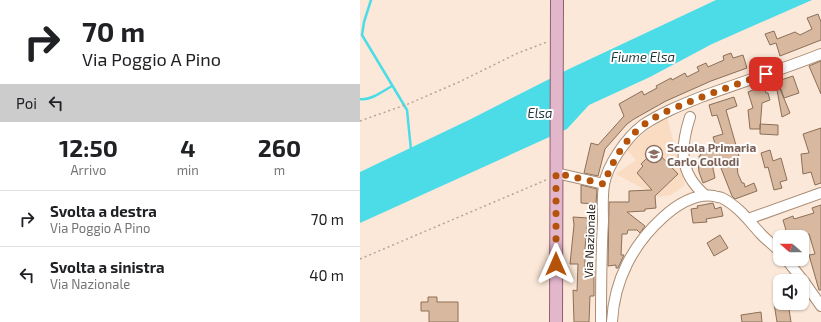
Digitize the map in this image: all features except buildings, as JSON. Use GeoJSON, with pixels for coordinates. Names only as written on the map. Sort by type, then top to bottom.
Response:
{"type":"FeatureCollection","features":[{"type":"Feature","properties":{"kind":"main road"},"geometry":{"type":"LineString","coordinates":[[556,322],[557,0]]}},
{"type":"Feature","properties":{"kind":"street","name":"Via Nazionale"},"geometry":{"type":"LineString","coordinates":[[601,322],[601,251],[604,184],[609,169],[616,156],[627,142],[643,126],[664,113],[739,82],[793,65],[821,54]]}},
{"type":"Feature","properties":{"kind":"street"},"geometry":{"type":"LineString","coordinates":[[690,117],[685,132],[682,149],[686,170],[696,188],[705,195],[722,198],[748,219],[773,245]]}},
{"type":"Feature","properties":{"kind":"street"},"geometry":{"type":"LineString","coordinates":[[556,168],[604,184]]}},
{"type":"Feature","properties":{"kind":"street"},"geometry":{"type":"LineString","coordinates":[[748,219],[821,194]]}},
{"type":"Feature","properties":{"kind":"street"},"geometry":{"type":"LineString","coordinates":[[612,322],[617,288],[628,263],[641,243],[655,225],[671,210],[684,202],[705,195]]}},
{"type":"Feature","properties":{"kind":"street"},"geometry":{"type":"LineString","coordinates":[[792,266],[821,306]]}},
{"type":"Feature","properties":{"kind":"path"},"geometry":{"type":"LineString","coordinates":[[360,121],[408,104],[518,53],[556,44]]}},
{"type":"Feature","properties":{"kind":"path"},"geometry":{"type":"LineString","coordinates":[[360,259],[542,182],[556,168]]}},
{"type":"Feature","properties":{"kind":"shaded area","name":"Scuola Primaria Carlo Collodi"},"geometry":{"type":"Polygon","coordinates":[[[667,117],[685,185],[671,195],[659,197],[616,174],[636,160],[626,149],[645,132],[667,117]]]}},
{"type":"Feature","properties":{"kind":"water"},"geometry":{"type":"Polygon","coordinates":[[[716,0],[812,0],[712,44],[650,77],[589,105],[567,129],[360,223],[360,172],[471,119],[569,69],[716,0]]]}},
{"type":"Feature","properties":{"kind":"waterway"},"geometry":{"type":"LineString","coordinates":[[371,0],[364,22],[362,35],[407,110],[411,150]]}},
{"type":"Feature","properties":{"kind":"waterway"},"geometry":{"type":"LineString","coordinates":[[360,99],[368,99],[392,86]]}},
{"type":"Feature","properties":{"kind":"place","name":"Scuola Primaria Carlo Collodi"},"geometry":{"type":"Point","coordinates":[654,154]}},
{"type":"Feature","properties":{"kind":"route"},"geometry":{"type":"LineString","coordinates":[[556,264],[556,173],[604,184],[609,169],[616,156],[643,126],[664,113],[687,103],[739,82],[766,74]]}},
{"type":"Feature","properties":{"kind":"water label","name":"Fiume Elsa"},"geometry":{"type":"Point","coordinates":[643,57]}},
{"type":"Feature","properties":{"kind":"water label","name":"Elsa"},"geometry":{"type":"Point","coordinates":[540,113]}}]}
